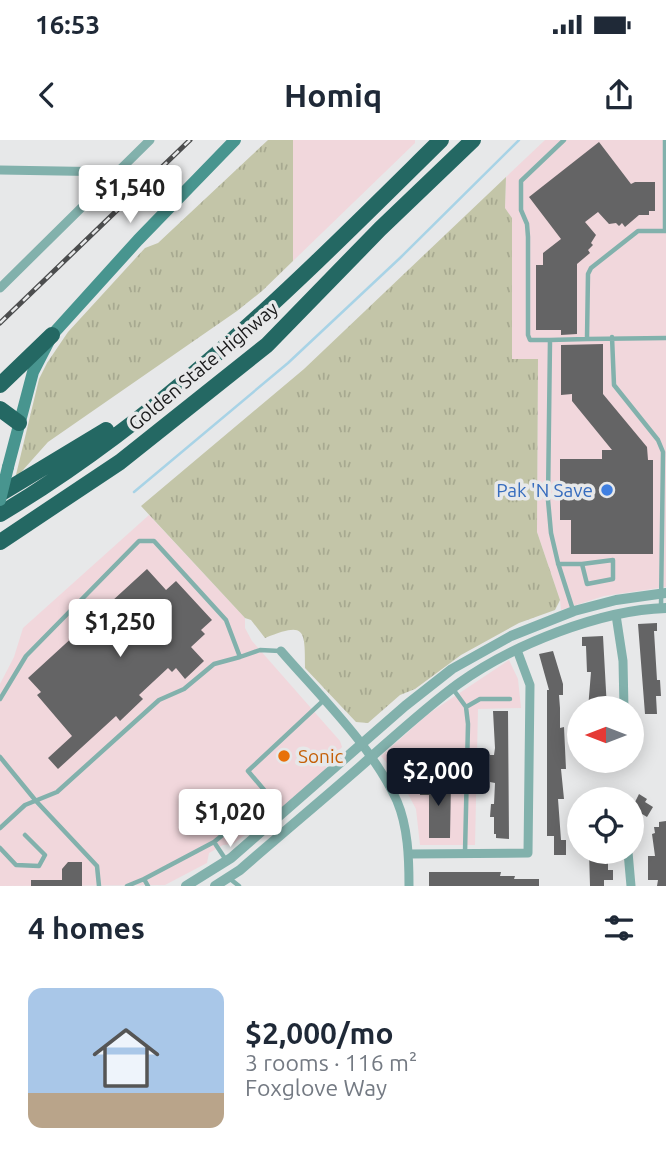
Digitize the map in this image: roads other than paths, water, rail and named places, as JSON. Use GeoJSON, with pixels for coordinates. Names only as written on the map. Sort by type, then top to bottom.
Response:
{"type":"FeatureCollection","features":[{"type":"Feature","properties":{"kind":"highway","name":"Golden State Highway"},"geometry":{"type":"LineString","coordinates":[[0,514],[118,435],[204,366],[441,140]]}},
{"type":"Feature","properties":{"kind":"highway","name":"Golden State Highway"},"geometry":{"type":"LineString","coordinates":[[4,540],[120,462],[267,345],[380,229],[473,140]]}},
{"type":"Feature","properties":{"kind":"highway"},"geometry":{"type":"LineString","coordinates":[[0,385],[52,335]]}},
{"type":"Feature","properties":{"kind":"highway"},"geometry":{"type":"LineString","coordinates":[[0,497],[204,366]]}},
{"type":"Feature","properties":{"kind":"highway"},"geometry":{"type":"LineString","coordinates":[[0,409],[19,423]]}},
{"type":"Feature","properties":{"kind":"main road"},"geometry":{"type":"LineString","coordinates":[[0,497],[33,372],[52,335],[138,240],[235,140]]}},
{"type":"Feature","properties":{"kind":"street"},"geometry":{"type":"LineString","coordinates":[[0,288],[150,140]]}},
{"type":"Feature","properties":{"kind":"street"},"geometry":{"type":"LineString","coordinates":[[0,170],[119,172]]}},
{"type":"Feature","properties":{"kind":"street"},"geometry":{"type":"LineString","coordinates":[[186,886],[227,861],[405,706],[452,669],[511,636],[573,611],[616,600],[663,593]]}},
{"type":"Feature","properties":{"kind":"street"},"geometry":{"type":"LineString","coordinates":[[215,886],[230,882],[240,870],[414,718],[453,688],[517,650],[570,628],[616,615],[663,608]]}},
{"type":"Feature","properties":{"kind":"street"},"geometry":{"type":"LineString","coordinates":[[616,615],[623,661],[624,696]]}},
{"type":"Feature","properties":{"kind":"street"},"geometry":{"type":"LineString","coordinates":[[409,854],[528,853],[530,685],[517,650]]}},
{"type":"Feature","properties":{"kind":"street"},"geometry":{"type":"LineString","coordinates":[[281,651],[362,745],[397,801],[409,854],[409,886]]}},
{"type":"Feature","properties":{"kind":"street"},"geometry":{"type":"LineString","coordinates":[[230,882],[233,867],[258,847],[261,832]]}},
{"type":"Feature","properties":{"kind":"street"},"geometry":{"type":"LineString","coordinates":[[629,864],[631,886]]}},
{"type":"Feature","properties":{"kind":"lane"},"geometry":{"type":"LineString","coordinates":[[564,140],[521,181],[520,186],[521,210],[527,224],[528,237],[530,340],[666,338]]}},
{"type":"Feature","properties":{"kind":"lane"},"geometry":{"type":"LineString","coordinates":[[587,339],[588,274],[591,268],[638,231],[665,231],[665,140]]}},
{"type":"Feature","properties":{"kind":"lane"},"geometry":{"type":"LineString","coordinates":[[612,337],[614,385],[664,447],[663,540],[660,564],[663,608]]}},
{"type":"Feature","properties":{"kind":"lane"},"geometry":{"type":"LineString","coordinates":[[550,340],[548,500],[551,533],[573,611]]}},
{"type":"Feature","properties":{"kind":"lane"},"geometry":{"type":"LineString","coordinates":[[0,699],[26,656],[139,541],[154,541],[226,621],[240,657]]}},
{"type":"Feature","properties":{"kind":"lane"},"geometry":{"type":"LineString","coordinates":[[558,564],[613,560],[613,579],[587,584],[582,564]]}},
{"type":"Feature","properties":{"kind":"lane"},"geometry":{"type":"LineString","coordinates":[[0,828],[24,805],[57,792],[159,700],[184,689],[215,664],[260,650],[281,651]]}},
{"type":"Feature","properties":{"kind":"lane"},"geometry":{"type":"LineString","coordinates":[[453,688],[466,707],[465,853]]}},
{"type":"Feature","properties":{"kind":"lane"},"geometry":{"type":"LineString","coordinates":[[466,707],[480,699],[510,699]]}},
{"type":"Feature","properties":{"kind":"lane"},"geometry":{"type":"LineString","coordinates":[[127,886],[214,842],[261,803],[265,791],[248,771],[324,700]]}},
{"type":"Feature","properties":{"kind":"lane"},"geometry":{"type":"LineString","coordinates":[[0,757],[97,866],[99,886]]}},
{"type":"Feature","properties":{"kind":"lane"},"geometry":{"type":"LineString","coordinates":[[0,848],[16,865],[39,866],[45,855],[25,835]]}},
{"type":"Feature","properties":{"kind":"lane"},"geometry":{"type":"LineString","coordinates":[[214,842],[227,861]]}},
{"type":"Feature","properties":{"kind":"lane"},"geometry":{"type":"LineString","coordinates":[[144,879],[148,886]]}},
{"type":"Feature","properties":{"kind":"lane"},"geometry":{"type":"LineString","coordinates":[[230,882],[239,886]]}},
{"type":"Feature","properties":{"kind":"waterway"},"geometry":{"type":"LineString","coordinates":[[134,492],[288,363],[400,258],[519,140]]}},
{"type":"Feature","properties":{"kind":"railway"},"geometry":{"type":"LineString","coordinates":[[0,323],[190,140]]}},
{"type":"Feature","properties":{"kind":"place","name":"Pak 'N Save"},"geometry":{"type":"Point","coordinates":[607,490]}},
{"type":"Feature","properties":{"kind":"place","name":"Sonic"},"geometry":{"type":"Point","coordinates":[284,756]}}]}
